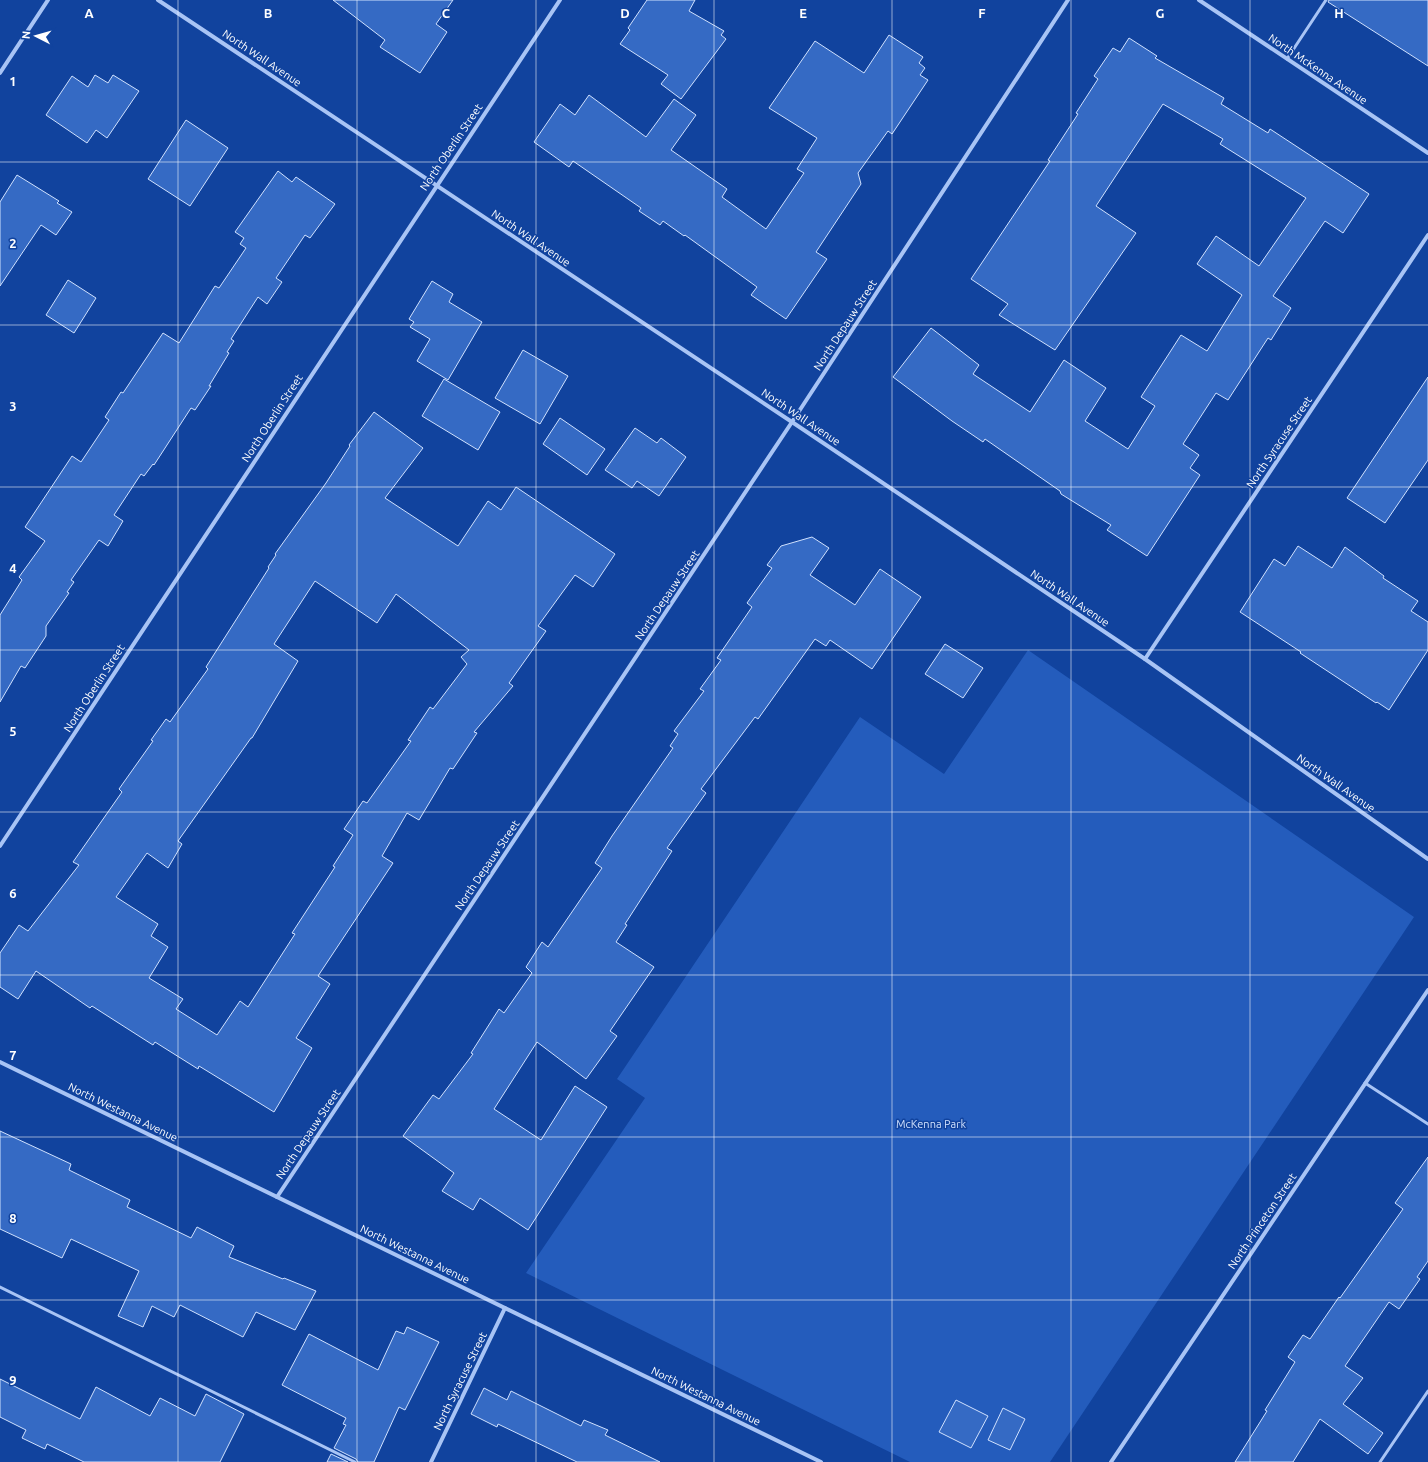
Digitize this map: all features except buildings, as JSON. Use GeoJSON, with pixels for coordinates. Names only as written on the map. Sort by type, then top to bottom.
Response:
{"type":"FeatureCollection","features":[{"type":"Feature","properties":{"kind":"street"},"geometry":{"type":"LineString","coordinates":[[0,73],[48,0]]}},
{"type":"Feature","properties":{"kind":"street","name":"North Wall Avenue"},"geometry":{"type":"LineString","coordinates":[[158,0],[1145,659],[1428,859]]}},
{"type":"Feature","properties":{"kind":"street","name":"North Oberlin Street"},"geometry":{"type":"LineString","coordinates":[[0,846],[560,0]]}},
{"type":"Feature","properties":{"kind":"street","name":"North Depauw Street"},"geometry":{"type":"LineString","coordinates":[[277,1197],[792,422],[1068,0]]}},
{"type":"Feature","properties":{"kind":"street","name":"North McKenna Avenue"},"geometry":{"type":"LineString","coordinates":[[1199,0],[1428,153]]}},
{"type":"Feature","properties":{"kind":"street","name":"North Syracuse Street"},"geometry":{"type":"LineString","coordinates":[[1145,659],[1428,235]]}},
{"type":"Feature","properties":{"kind":"street","name":"North Princeton Street"},"geometry":{"type":"LineString","coordinates":[[1111,1462],[1428,990]]}},
{"type":"Feature","properties":{"kind":"street","name":"North Westanna Avenue"},"geometry":{"type":"LineString","coordinates":[[0,1062],[821,1462]]}},
{"type":"Feature","properties":{"kind":"street","name":"North Syracuse Street"},"geometry":{"type":"LineString","coordinates":[[431,1462],[505,1308]]}},
{"type":"Feature","properties":{"kind":"lane"},"geometry":{"type":"LineString","coordinates":[[1287,59],[1326,0]]}},
{"type":"Feature","properties":{"kind":"lane"},"geometry":{"type":"LineString","coordinates":[[1365,1083],[1428,1124]]}},
{"type":"Feature","properties":{"kind":"lane"},"geometry":{"type":"LineString","coordinates":[[0,1288],[355,1462]]}},
{"type":"Feature","properties":{"kind":"lane"},"geometry":{"type":"LineString","coordinates":[[1380,1462],[1428,1391]]}},
{"type":"Feature","properties":{"kind":"green space","name":"McKenna Park"},"geometry":{"type":"Polygon","coordinates":[[[1028,650],[1414,917],[1050,1462],[910,1462],[526,1273],[645,1098],[617,1079],[860,717],[944,774],[1028,650]]]}}]}
